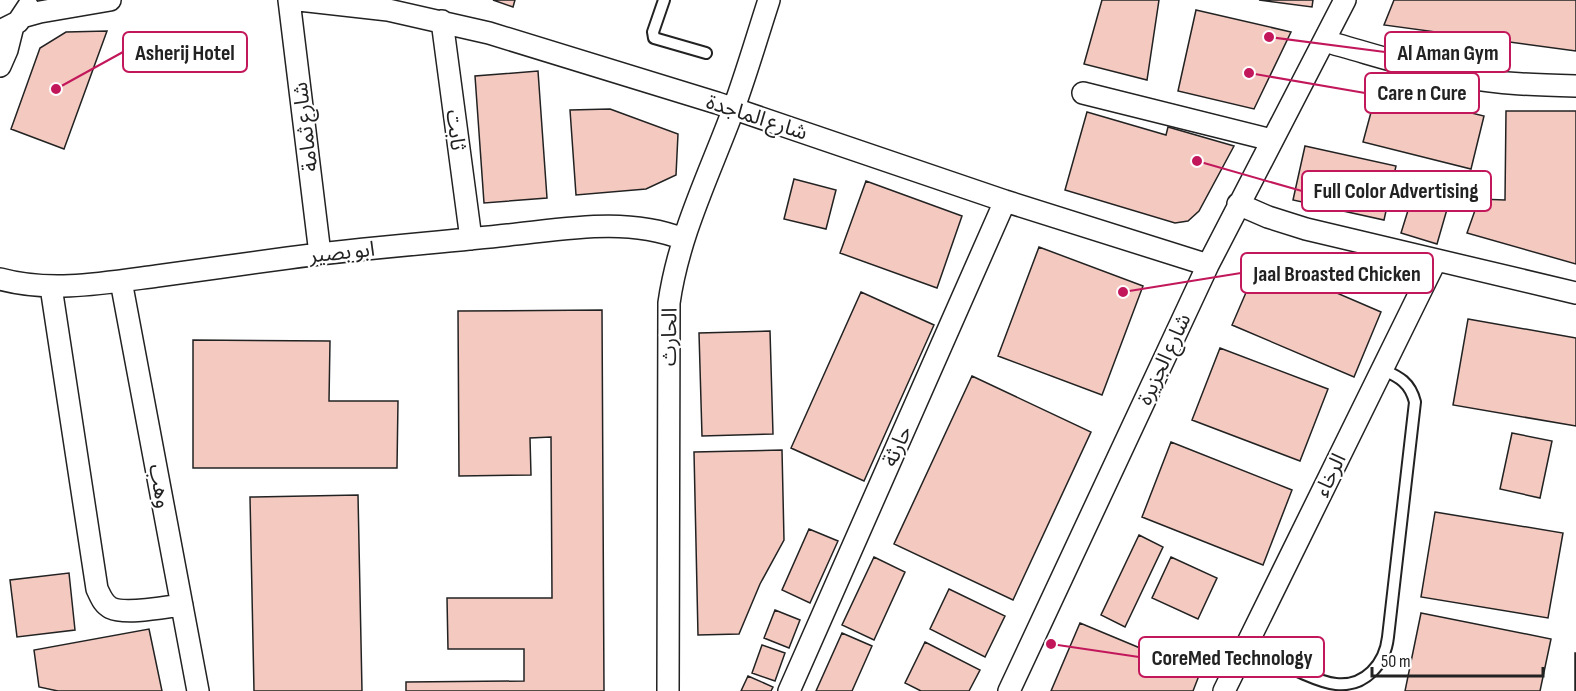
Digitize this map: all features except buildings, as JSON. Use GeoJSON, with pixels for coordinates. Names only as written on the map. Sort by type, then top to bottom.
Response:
{"type":"FeatureCollection","features":[{"type":"Feature","properties":{"kind":"street"},"geometry":{"type":"LineString","coordinates":[[0,66],[16,18],[110,0]]}},
{"type":"Feature","properties":{"kind":"street","name":"شارع ثمامة"},"geometry":{"type":"LineString","coordinates":[[289,0],[320,254]]}},
{"type":"Feature","properties":{"kind":"street","name":"شارع الماجدة"},"geometry":{"type":"LineString","coordinates":[[299,0],[335,1],[388,10],[442,21],[536,46],[734,109],[1005,201],[1208,265]]}},
{"type":"Feature","properties":{"kind":"street","name":"الحارث"},"geometry":{"type":"LineString","coordinates":[[668,691],[669,303],[676,260],[734,109],[769,0]]}},
{"type":"Feature","properties":{"kind":"street","name":"شارع الجزيرة"},"geometry":{"type":"LineString","coordinates":[[1009,691],[1208,265],[1345,0]]}},
{"type":"Feature","properties":{"kind":"street","name":"ثابت"},"geometry":{"type":"LineString","coordinates":[[442,21],[471,239]]}},
{"type":"Feature","properties":{"kind":"street"},"geometry":{"type":"LineString","coordinates":[[1324,41],[1462,78],[1517,84],[1576,86]]}},
{"type":"Feature","properties":{"kind":"street"},"geometry":{"type":"LineString","coordinates":[[1083,93],[1272,140]]}},
{"type":"Feature","properties":{"kind":"street","name":"حارثة"},"geometry":{"type":"LineString","coordinates":[[789,691],[1005,201]]}},
{"type":"Feature","properties":{"kind":"street"},"geometry":{"type":"LineString","coordinates":[[1238,204],[1286,224],[1576,293]]}},
{"type":"Feature","properties":{"kind":"street","name":"ابو بصير"},"geometry":{"type":"LineString","coordinates":[[0,279],[18,284],[51,287],[122,281],[320,254],[587,226],[615,226],[669,233],[683,239]]}},
{"type":"Feature","properties":{"kind":"street","name":"الرخاء"},"geometry":{"type":"LineString","coordinates":[[1224,691],[1436,260]]}},
{"type":"Feature","properties":{"kind":"street","name":"وهب"},"geometry":{"type":"LineString","coordinates":[[122,281],[198,691]]}},
{"type":"Feature","properties":{"kind":"street"},"geometry":{"type":"LineString","coordinates":[[51,287],[97,589],[103,602],[111,608],[122,611],[182,605]]}},
{"type":"Feature","properties":{"kind":"lane"},"geometry":{"type":"LineString","coordinates":[[663,0],[653,32],[654,38],[706,53]]}},
{"type":"Feature","properties":{"kind":"lane"},"geometry":{"type":"LineString","coordinates":[[1246,646],[1313,677],[1334,684],[1346,684],[1367,676],[1382,659],[1387,649],[1415,402],[1410,387],[1405,381],[1382,369]]}},
{"type":"Feature","properties":{"kind":"place","name":"Al Aman Gym"},"geometry":{"type":"Point","coordinates":[1269,37]}},
{"type":"Feature","properties":{"kind":"place","name":"Care n Cure"},"geometry":{"type":"Point","coordinates":[1249,73]}},
{"type":"Feature","properties":{"kind":"place","name":"Asherij Hotel"},"geometry":{"type":"Point","coordinates":[56,89]}},
{"type":"Feature","properties":{"kind":"place","name":"Full Color Advertising"},"geometry":{"type":"Point","coordinates":[1197,161]}},
{"type":"Feature","properties":{"kind":"place","name":"Jaal Broasted Chicken"},"geometry":{"type":"Point","coordinates":[1123,292]}},
{"type":"Feature","properties":{"kind":"place","name":"CoreMed Technology"},"geometry":{"type":"Point","coordinates":[1051,644]}}]}
